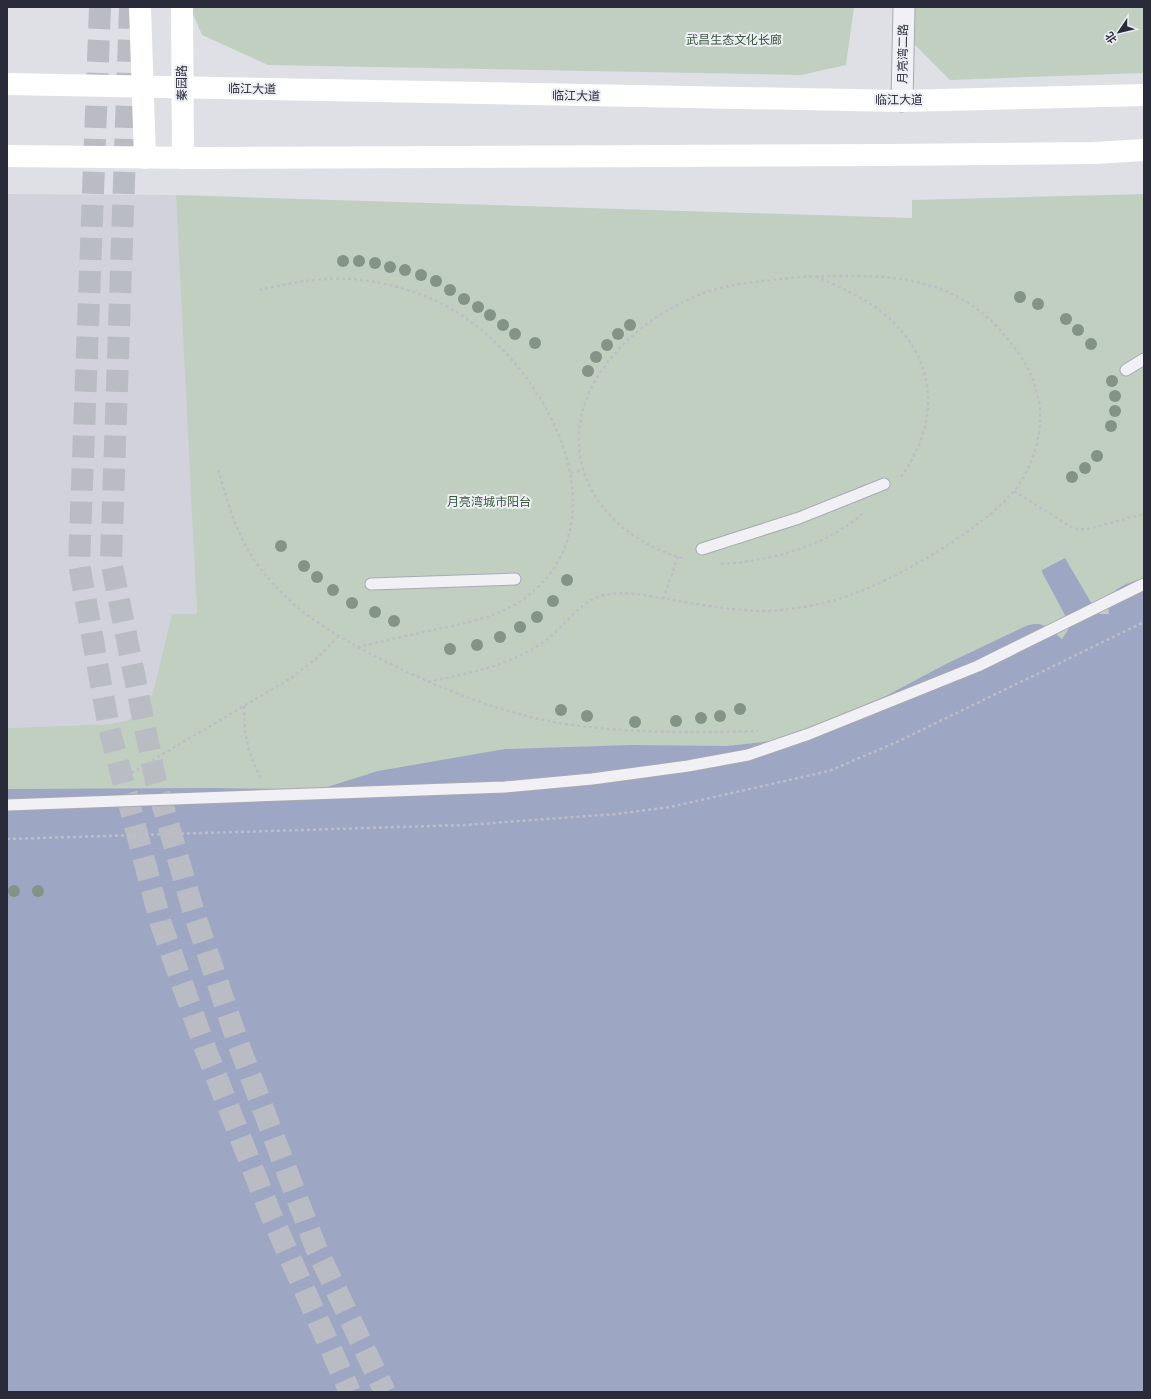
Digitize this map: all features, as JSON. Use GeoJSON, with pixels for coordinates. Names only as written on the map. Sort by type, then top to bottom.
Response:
{"type":"FeatureCollection","features":[{"type":"Feature","properties":{"kind":"main road"},"geometry":{"type":"LineString","coordinates":[[140,7],[145,158]]}},
{"type":"Feature","properties":{"kind":"main road","name":"秦园路"},"geometry":{"type":"LineString","coordinates":[[182,7],[183,158]]}},
{"type":"Feature","properties":{"kind":"main road","name":"临江大道"},"geometry":{"type":"LineString","coordinates":[[7,84],[902,101],[1144,95]]}},
{"type":"Feature","properties":{"kind":"main road"},"geometry":{"type":"LineString","coordinates":[[7,156],[183,158],[1095,153],[1144,150]]}},
{"type":"Feature","properties":{"kind":"street","name":"月亮湾二路"},"geometry":{"type":"LineString","coordinates":[[902,101],[904,7]]}},
{"type":"Feature","properties":{"kind":"lane"},"geometry":{"type":"LineString","coordinates":[[1126,370],[1144,359]]}},
{"type":"Feature","properties":{"kind":"lane"},"geometry":{"type":"LineString","coordinates":[[702,549],[799,518],[884,484]]}},
{"type":"Feature","properties":{"kind":"lane"},"geometry":{"type":"LineString","coordinates":[[371,584],[515,579]]}},
{"type":"Feature","properties":{"kind":"lane"},"geometry":{"type":"LineString","coordinates":[[7,805],[505,787],[592,779],[681,768],[748,755],[809,734],[978,666],[1144,584]]}},
{"type":"Feature","properties":{"kind":"path"},"geometry":{"type":"LineString","coordinates":[[816,276],[851,293],[882,312],[908,339],[923,368],[928,385],[928,411],[917,448],[910,465],[898,481]]}},
{"type":"Feature","properties":{"kind":"path"},"geometry":{"type":"LineString","coordinates":[[428,682],[498,666],[521,655],[545,641],[587,603],[598,597],[629,593],[730,609],[768,610],[801,607],[840,599],[896,575],[963,534],[1014,490],[1030,461],[1040,432],[1041,415],[1035,384],[1027,365],[999,329],[979,310],[957,296],[934,285],[912,280],[871,276],[816,276],[734,285],[702,293],[672,307],[639,330],[612,355],[592,385],[580,419],[578,440],[583,470],[595,496],[616,521],[636,537],[658,549],[689,560]]}},
{"type":"Feature","properties":{"kind":"path"},"geometry":{"type":"LineString","coordinates":[[259,290],[290,282],[335,278],[384,284],[415,292],[439,302],[486,332],[518,366],[533,388],[556,430],[571,473],[574,495],[573,516],[567,541],[557,563],[538,588],[506,610],[476,621],[357,647]]}},
{"type":"Feature","properties":{"kind":"path"},"geometry":{"type":"LineString","coordinates":[[218,470],[238,531],[255,561],[284,597],[304,614],[338,637],[409,674],[467,697],[519,714],[571,724],[658,733],[760,731]]}},
{"type":"Feature","properties":{"kind":"path"},"geometry":{"type":"LineString","coordinates":[[571,473],[583,470]]}},
{"type":"Feature","properties":{"kind":"path"},"geometry":{"type":"LineString","coordinates":[[1014,490],[1074,529],[1088,529],[1144,514]]}},
{"type":"Feature","properties":{"kind":"path"},"geometry":{"type":"LineString","coordinates":[[714,563],[750,562],[798,549],[840,529],[855,520],[866,510]]}},
{"type":"Feature","properties":{"kind":"path"},"geometry":{"type":"LineString","coordinates":[[664,599],[678,557]]}},
{"type":"Feature","properties":{"kind":"path"},"geometry":{"type":"LineString","coordinates":[[106,801],[109,789],[122,777],[303,670],[338,637]]}},
{"type":"Feature","properties":{"kind":"path"},"geometry":{"type":"LineString","coordinates":[[244,706],[244,730],[246,743],[256,769],[270,796]]}},
{"type":"Feature","properties":{"kind":"shaded area"},"geometry":{"type":"Polygon","coordinates":[[[7,194],[176,195],[183,285],[197,614],[155,685],[147,708],[129,720],[110,724],[7,728],[7,194]]]}},
{"type":"Feature","properties":{"kind":"green space","name":"武昌生态文化长廊"},"geometry":{"type":"Polygon","coordinates":[[[190,7],[854,7],[846,65],[801,75],[268,65],[202,35],[190,7]]]}},
{"type":"Feature","properties":{"kind":"green space"},"geometry":{"type":"Polygon","coordinates":[[[911,7],[1144,7],[1144,73],[950,80],[913,43],[911,7]]]}},
{"type":"Feature","properties":{"kind":"green space","name":"月亮湾城市阳台"},"geometry":{"type":"Polygon","coordinates":[[[1144,194],[1144,601],[1049,649],[733,770],[7,814],[7,728],[110,724],[129,720],[147,708],[155,685],[172,614],[197,614],[176,195],[912,218],[912,200],[1144,194]]]}},
{"type":"Feature","properties":{"kind":"water"},"geometry":{"type":"Polygon","coordinates":[[[1065,558],[1096,611],[1100,614],[1109,614],[1108,606],[1113,593],[1123,585],[1144,578],[1144,1392],[7,1392],[7,789],[210,788],[281,789],[303,791],[324,788],[378,771],[505,749],[631,745],[727,746],[781,740],[831,725],[946,664],[1026,626],[1037,624],[1046,626],[1062,639],[1068,630],[1068,621],[1042,570],[1065,558]]]}},
{"type":"Feature","properties":{"kind":"tunnel"},"geometry":{"type":"LineString","coordinates":[[100,7],[79,564],[109,728],[161,924],[205,1048],[271,1215],[350,1392]]}},
{"type":"Feature","properties":{"kind":"tunnel"},"geometry":{"type":"LineString","coordinates":[[130,7],[111,561],[156,782],[193,910],[238,1043],[316,1248],[385,1392]]}}]}
